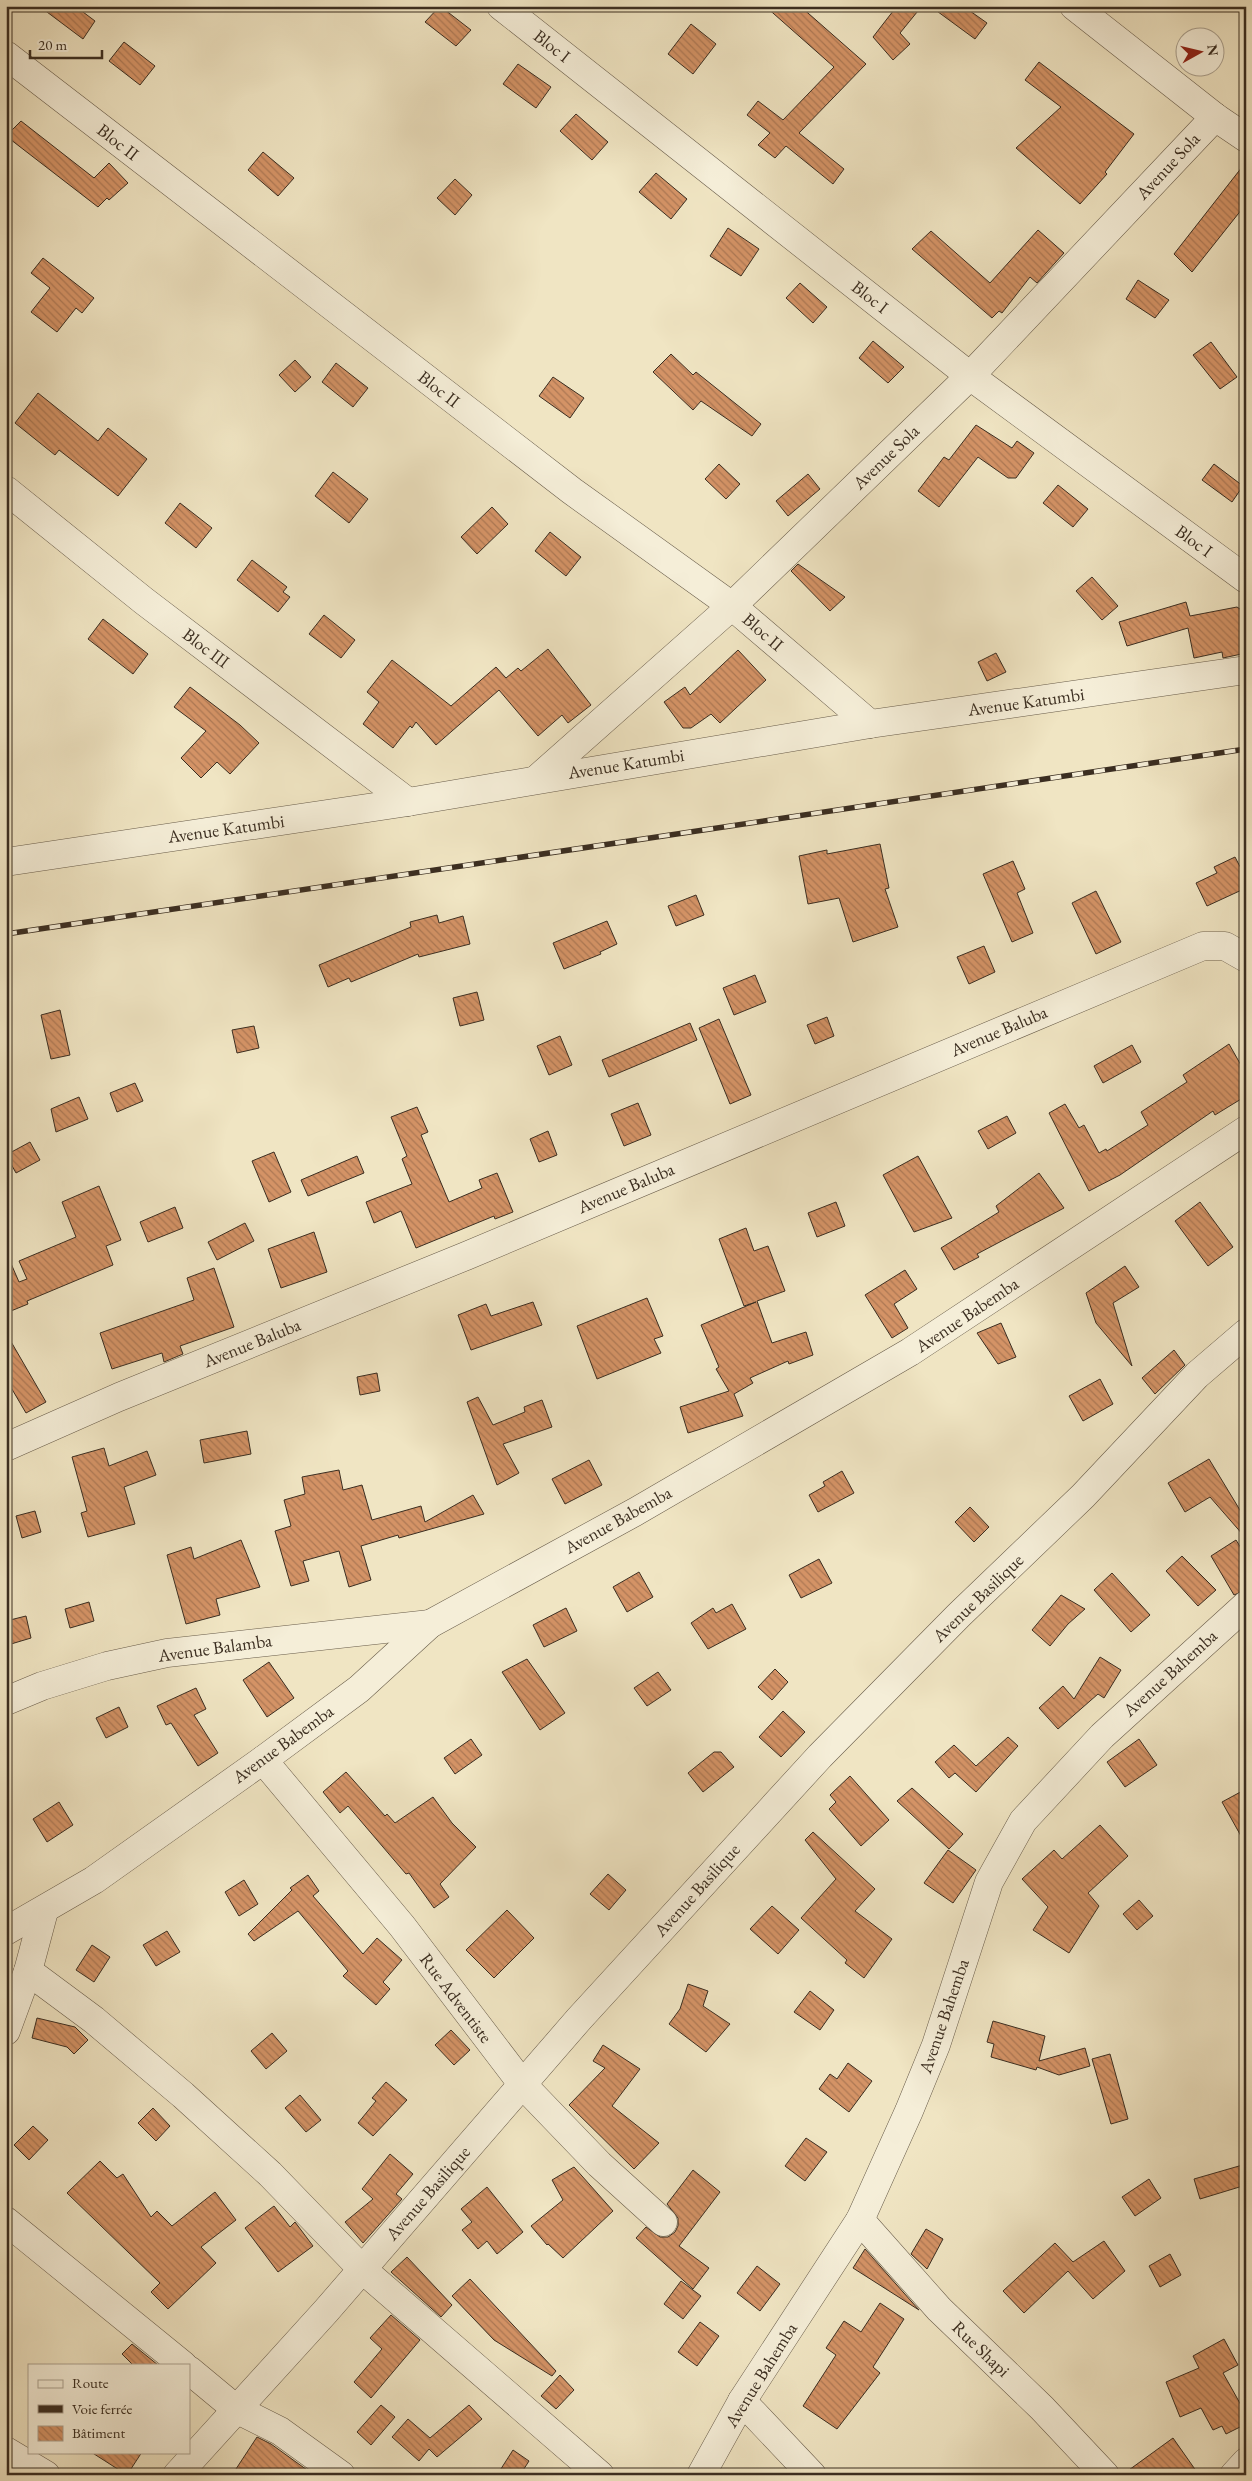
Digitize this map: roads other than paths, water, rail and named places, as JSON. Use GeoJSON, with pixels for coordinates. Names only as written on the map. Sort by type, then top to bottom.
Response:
{"type":"FeatureCollection","features":[{"type":"Feature","properties":{"kind":"street","name":"Bloc I"},"geometry":{"type":"LineString","coordinates":[[501,6],[970,376],[1246,579]]}},
{"type":"Feature","properties":{"kind":"street"},"geometry":{"type":"LineString","coordinates":[[1074,6],[1215,117],[1246,138]]}},
{"type":"Feature","properties":{"kind":"street","name":"Bloc II"},"geometry":{"type":"LineString","coordinates":[[6,55],[572,491],[732,606],[870,724]]}},
{"type":"Feature","properties":{"kind":"street","name":"Avenue Sola"},"geometry":{"type":"LineString","coordinates":[[538,778],[732,606],[970,376],[1215,117]]}},
{"type":"Feature","properties":{"kind":"street","name":"Bloc III"},"geometry":{"type":"LineString","coordinates":[[6,490],[144,601],[408,802]]}},
{"type":"Feature","properties":{"kind":"street","name":"Avenue Katumbi"},"geometry":{"type":"LineString","coordinates":[[6,862],[408,802],[538,778],[870,724],[1246,670]]}},
{"type":"Feature","properties":{"kind":"street","name":"Avenue Baluba"},"geometry":{"type":"LineString","coordinates":[[6,1447],[119,1397],[466,1256],[1203,946],[1225,946],[1246,958]]}},
{"type":"Feature","properties":{"kind":"street","name":"Avenue Babemba"},"geometry":{"type":"LineString","coordinates":[[6,1931],[44,1911],[94,1880],[263,1760],[359,1689],[430,1624],[644,1507],[910,1352],[1246,1130]]}},
{"type":"Feature","properties":{"kind":"street","name":"Avenue Basilique"},"geometry":{"type":"LineString","coordinates":[[177,2475],[362,2269],[579,2020],[820,1756],[959,1615],[1083,1496],[1197,1375],[1246,1333]]}},
{"type":"Feature","properties":{"kind":"street","name":"Avenue Bahemba"},"geometry":{"type":"LineString","coordinates":[[701,2475],[742,2401],[860,2220],[909,2111],[936,2045],[989,1882],[1023,1821],[1102,1736],[1246,1605]]}},
{"type":"Feature","properties":{"kind":"street","name":"Avenue Balamba"},"geometry":{"type":"LineString","coordinates":[[6,1701],[42,1686],[107,1666],[167,1652],[430,1624]]}},
{"type":"Feature","properties":{"kind":"street","name":"Rue Adventiste"},"geometry":{"type":"LineString","coordinates":[[263,1760],[402,1926],[523,2085],[599,2164],[664,2222]]}},
{"type":"Feature","properties":{"kind":"street"},"geometry":{"type":"LineString","coordinates":[[6,2031],[28,1971],[44,1911]]}},
{"type":"Feature","properties":{"kind":"street"},"geometry":{"type":"LineString","coordinates":[[28,1971],[102,2026],[183,2094],[270,2174],[362,2269],[600,2475]]}},
{"type":"Feature","properties":{"kind":"street","name":"Rue Shapi"},"geometry":{"type":"LineString","coordinates":[[860,2220],[939,2309],[1042,2408],[1105,2475]]}},
{"type":"Feature","properties":{"kind":"street"},"geometry":{"type":"LineString","coordinates":[[6,2221],[182,2364]]}},
{"type":"Feature","properties":{"kind":"street"},"geometry":{"type":"LineString","coordinates":[[190,2371],[236,2409],[280,2431],[341,2475]]}},
{"type":"Feature","properties":{"kind":"street"},"geometry":{"type":"LineString","coordinates":[[742,2401],[812,2475]]}},
{"type":"Feature","properties":{"kind":"street"},"geometry":{"type":"LineString","coordinates":[[6,2451],[46,2475]]}},
{"type":"Feature","properties":{"kind":"street"},"geometry":{"type":"LineString","coordinates":[[1234,2475],[1246,2462]]}},
{"type":"Feature","properties":{"kind":"railway"},"geometry":{"type":"LineString","coordinates":[[6,934],[1246,749]]}}]}
